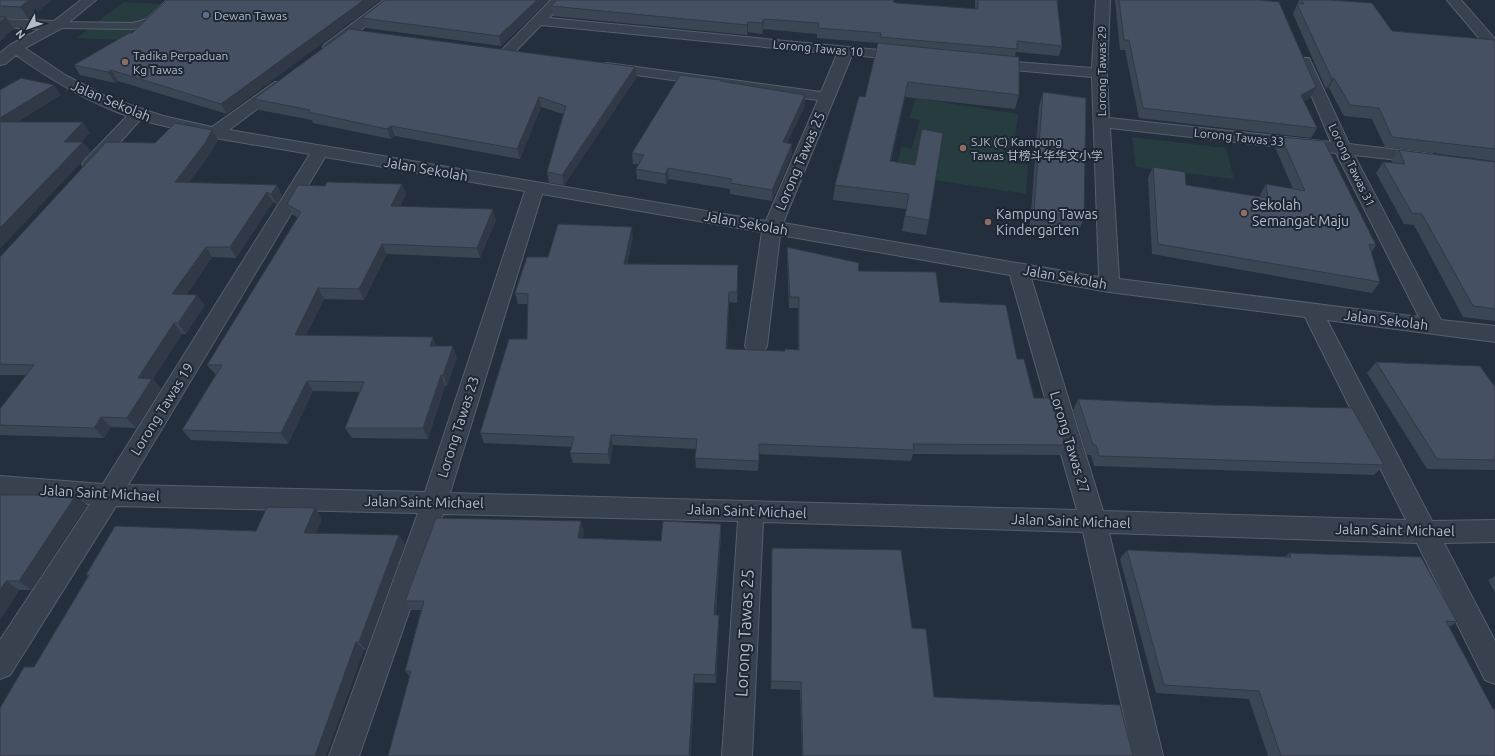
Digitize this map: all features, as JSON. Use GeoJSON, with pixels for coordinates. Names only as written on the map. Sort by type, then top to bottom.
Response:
{"type":"FeatureCollection","features":[{"type":"Feature","properties":{"kind":"street"},"geometry":{"type":"LineString","coordinates":[[0,60],[15,48],[56,25],[89,0]]}},
{"type":"Feature","properties":{"kind":"street"},"geometry":{"type":"LineString","coordinates":[[319,55],[392,0]]}},
{"type":"Feature","properties":{"kind":"street"},"geometry":{"type":"LineString","coordinates":[[506,53],[559,0]]}},
{"type":"Feature","properties":{"kind":"street","name":"Lorong Tawas 29"},"geometry":{"type":"LineString","coordinates":[[1102,0],[1099,73],[1109,285]]}},
{"type":"Feature","properties":{"kind":"street"},"geometry":{"type":"LineString","coordinates":[[1454,0],[1495,48]]}},
{"type":"Feature","properties":{"kind":"street","name":"Lorong Tawas 10"},"geometry":{"type":"LineString","coordinates":[[538,21],[917,57]]}},
{"type":"Feature","properties":{"kind":"street"},"geometry":{"type":"LineString","coordinates":[[0,23],[56,25]]}},
{"type":"Feature","properties":{"kind":"street"},"geometry":{"type":"LineString","coordinates":[[350,32],[373,35]]}},
{"type":"Feature","properties":{"kind":"street","name":"Jalan Sekolah"},"geometry":{"type":"LineString","coordinates":[[15,48],[66,83],[100,99],[166,123],[215,133],[1109,285],[1495,334]]}},
{"type":"Feature","properties":{"kind":"street","name":"Lorong Tawas 31"},"geometry":{"type":"LineString","coordinates":[[1299,49],[1342,148],[1434,326]]}},
{"type":"Feature","properties":{"kind":"street"},"geometry":{"type":"LineString","coordinates":[[490,51],[522,55]]}},
{"type":"Feature","properties":{"kind":"street","name":"Lorong Tawas 25"},"geometry":{"type":"LineString","coordinates":[[756,346],[772,228],[846,51]]}},
{"type":"Feature","properties":{"kind":"street"},"geometry":{"type":"LineString","coordinates":[[972,62],[1099,73]]}},
{"type":"Feature","properties":{"kind":"street"},"geometry":{"type":"LineString","coordinates":[[592,65],[827,97]]}},
{"type":"Feature","properties":{"kind":"street"},"geometry":{"type":"LineString","coordinates":[[215,133],[289,78]]}},
{"type":"Feature","properties":{"kind":"street"},"geometry":{"type":"LineString","coordinates":[[79,177],[138,114]]}},
{"type":"Feature","properties":{"kind":"street","name":"Lorong Tawas 33"},"geometry":{"type":"LineString","coordinates":[[1101,122],[1442,160]]}},
{"type":"Feature","properties":{"kind":"street","name":"Lorong Tawas 19"},"geometry":{"type":"LineString","coordinates":[[0,665],[109,495],[320,151]]}},
{"type":"Feature","properties":{"kind":"street","name":"Lorong Tawas 23"},"geometry":{"type":"LineString","coordinates":[[344,756],[434,503],[535,187]]}},
{"type":"Feature","properties":{"kind":"street","name":"Lorong Tawas 27"},"geometry":{"type":"LineString","coordinates":[[1018,269],[1093,521],[1148,756]]}},
{"type":"Feature","properties":{"kind":"street"},"geometry":{"type":"LineString","coordinates":[[1312,311],[1495,670]]}},
{"type":"Feature","properties":{"kind":"street","name":"Jalan Saint Michael"},"geometry":{"type":"LineString","coordinates":[[0,486],[109,495],[751,511],[1426,532],[1495,531]]}},
{"type":"Feature","properties":{"kind":"street","name":"Lorong Tawas 25"},"geometry":{"type":"LineString","coordinates":[[737,756],[751,511]]}},
{"type":"Feature","properties":{"kind":"lane"},"geometry":{"type":"LineString","coordinates":[[56,25],[133,26],[150,21],[172,0]]}},
{"type":"Feature","properties":{"kind":"green space"},"geometry":{"type":"Polygon","coordinates":[[[123,2],[165,4],[122,40],[77,38],[123,2]]]}},
{"type":"Feature","properties":{"kind":"green space"},"geometry":{"type":"Polygon","coordinates":[[[916,98],[1018,114],[1012,163],[1028,165],[1026,194],[895,174],[901,147],[918,149],[912,148],[920,120],[909,118],[916,98]]]}},
{"type":"Feature","properties":{"kind":"green space"},"geometry":{"type":"Polygon","coordinates":[[[1132,137],[1226,148],[1234,179],[1136,167],[1132,137]]]}},
{"type":"Feature","properties":{"kind":"building"},"geometry":{"type":"Polygon","coordinates":[[[0,0],[29,0],[20,7],[0,6],[0,0]]]}},
{"type":"Feature","properties":{"kind":"building"},"geometry":{"type":"Polygon","coordinates":[[[167,0],[364,0],[221,104],[111,70],[108,72],[74,65],[129,33],[132,33],[167,0]]]}},
{"type":"Feature","properties":{"kind":"building"},"geometry":{"type":"Polygon","coordinates":[[[385,0],[537,0],[499,36],[362,18],[385,0]]]}},
{"type":"Feature","properties":{"kind":"building"},"geometry":{"type":"Polygon","coordinates":[[[557,0],[894,0],[893,2],[896,3],[978,9],[978,0],[1057,0],[1062,46],[1017,41],[1017,49],[880,37],[881,33],[818,28],[819,23],[764,19],[762,23],[748,22],[747,25],[551,6],[557,0]]]}},
{"type":"Feature","properties":{"kind":"building"},"geometry":{"type":"Polygon","coordinates":[[[1119,0],[1260,0],[1279,2],[1316,87],[1301,95],[1317,128],[1143,108],[1129,40],[1124,40],[1119,0]]]}},
{"type":"Feature","properties":{"kind":"building"},"geometry":{"type":"Polygon","coordinates":[[[1301,0],[1330,0],[1372,3],[1392,31],[1495,40],[1495,149],[1392,137],[1379,108],[1350,105],[1334,78],[1332,79],[1297,4],[1304,4],[1301,0]]]}},
{"type":"Feature","properties":{"kind":"building"},"geometry":{"type":"Polygon","coordinates":[[[0,17],[6,17],[0,22],[0,17]]]}},
{"type":"Feature","properties":{"kind":"building"},"geometry":{"type":"Polygon","coordinates":[[[349,29],[635,67],[562,175],[547,172],[566,106],[539,97],[517,149],[391,126],[387,129],[308,112],[310,110],[254,99],[349,29]]]}},
{"type":"Feature","properties":{"kind":"building"},"geometry":{"type":"Polygon","coordinates":[[[878,43],[1019,57],[1019,95],[908,82],[890,161],[915,165],[922,129],[943,133],[929,220],[905,216],[909,194],[835,185],[859,96],[865,97],[878,43]]]}},
{"type":"Feature","properties":{"kind":"building"},"geometry":{"type":"Polygon","coordinates":[[[680,75],[721,80],[720,81],[805,95],[783,142],[792,144],[772,190],[730,183],[732,179],[668,168],[665,174],[636,169],[644,155],[632,153],[680,75]]]}},
{"type":"Feature","properties":{"kind":"building"},"geometry":{"type":"Polygon","coordinates":[[[21,78],[54,85],[0,118],[0,90],[21,78]]]}},
{"type":"Feature","properties":{"kind":"building"},"geometry":{"type":"Polygon","coordinates":[[[1043,92],[1086,98],[1084,218],[1034,210],[1043,92]]]}},
{"type":"Feature","properties":{"kind":"building"},"geometry":{"type":"Polygon","coordinates":[[[0,122],[83,122],[64,142],[83,142],[0,228],[0,122]]]}},
{"type":"Feature","properties":{"kind":"building"},"geometry":{"type":"Polygon","coordinates":[[[175,123],[212,130],[205,143],[175,182],[277,185],[271,194],[267,192],[230,247],[206,247],[172,294],[197,295],[178,323],[174,323],[138,378],[152,379],[127,418],[101,417],[94,428],[0,425],[0,409],[34,365],[0,364],[0,257],[106,142],[155,143],[175,123]]]}},
{"type":"Feature","properties":{"kind":"building"},"geometry":{"type":"Polygon","coordinates":[[[1281,137],[1324,141],[1376,245],[1369,244],[1380,282],[1158,244],[1153,167],[1185,172],[1186,185],[1268,198],[1266,184],[1305,191],[1281,137]]]}},
{"type":"Feature","properties":{"kind":"building"},"geometry":{"type":"Polygon","coordinates":[[[1399,150],[1495,162],[1495,309],[1473,306],[1422,214],[1412,213],[1383,162],[1405,164],[1399,150]]]}},
{"type":"Feature","properties":{"kind":"building"},"geometry":{"type":"Polygon","coordinates":[[[327,182],[402,184],[391,206],[493,209],[477,248],[382,244],[359,289],[318,288],[295,335],[433,337],[430,346],[453,346],[443,375],[441,375],[423,428],[345,428],[364,382],[307,381],[281,433],[182,430],[222,365],[207,365],[301,212],[287,204],[298,185],[325,186],[327,182]]]}},
{"type":"Feature","properties":{"kind":"building"},"geometry":{"type":"Polygon","coordinates":[[[558,224],[632,227],[624,264],[738,265],[737,292],[729,292],[726,349],[799,350],[799,297],[790,297],[787,247],[859,263],[858,271],[936,272],[940,302],[1006,305],[1017,359],[1024,359],[1034,398],[1051,398],[1065,445],[913,444],[914,450],[759,444],[759,461],[695,458],[697,439],[611,435],[608,454],[570,453],[574,437],[480,433],[509,339],[527,339],[528,294],[515,293],[527,257],[548,257],[558,224]]]}},
{"type":"Feature","properties":{"kind":"building"},"geometry":{"type":"Polygon","coordinates":[[[1376,362],[1480,366],[1495,387],[1495,460],[1437,459],[1376,362]]]}},
{"type":"Feature","properties":{"kind":"building"},"geometry":{"type":"Polygon","coordinates":[[[1078,399],[1211,405],[1352,408],[1384,465],[1099,456],[1096,445],[1093,445],[1078,399]]]}},
{"type":"Feature","properties":{"kind":"building"},"geometry":{"type":"Polygon","coordinates":[[[0,495],[76,495],[19,581],[6,581],[0,590],[0,495]]]}},
{"type":"Feature","properties":{"kind":"building"},"geometry":{"type":"Polygon","coordinates":[[[267,507],[315,508],[304,533],[399,535],[359,642],[356,642],[315,756],[0,756],[0,708],[24,667],[34,667],[89,575],[86,575],[115,526],[256,531],[267,507]]]}},
{"type":"Feature","properties":{"kind":"building"},"geometry":{"type":"Polygon","coordinates":[[[436,518],[581,521],[578,538],[661,541],[663,521],[721,524],[714,615],[719,615],[715,675],[694,674],[689,756],[388,756],[411,671],[405,671],[424,601],[405,601],[436,518]]]}},
{"type":"Feature","properties":{"kind":"building"},"geometry":{"type":"Polygon","coordinates":[[[772,548],[901,550],[912,628],[926,629],[934,697],[1120,705],[1133,756],[803,756],[801,682],[771,681],[772,548]]]}},
{"type":"Feature","properties":{"kind":"building"},"geometry":{"type":"Polygon","coordinates":[[[1127,550],[1291,557],[1289,553],[1421,557],[1457,622],[1446,621],[1493,709],[1495,709],[1495,756],[1281,756],[1259,691],[1164,685],[1127,550]]]}},
{"type":"Feature","properties":{"kind":"place","name":"Dewan Tawas"},"geometry":{"type":"Point","coordinates":[206,15]}},
{"type":"Feature","properties":{"kind":"place","name":"Tadika Perpaduan Kg Tawas"},"geometry":{"type":"Point","coordinates":[125,62]}},
{"type":"Feature","properties":{"kind":"place","name":"SJK (C) Kampung Tawas 甘榜斗华华文小学"},"geometry":{"type":"Point","coordinates":[963,148]}},
{"type":"Feature","properties":{"kind":"place","name":"Sekolah Semangat Maju"},"geometry":{"type":"Point","coordinates":[1244,213]}},
{"type":"Feature","properties":{"kind":"place","name":"Kampung Tawas Kindergarten"},"geometry":{"type":"Point","coordinates":[988,222]}}]}
